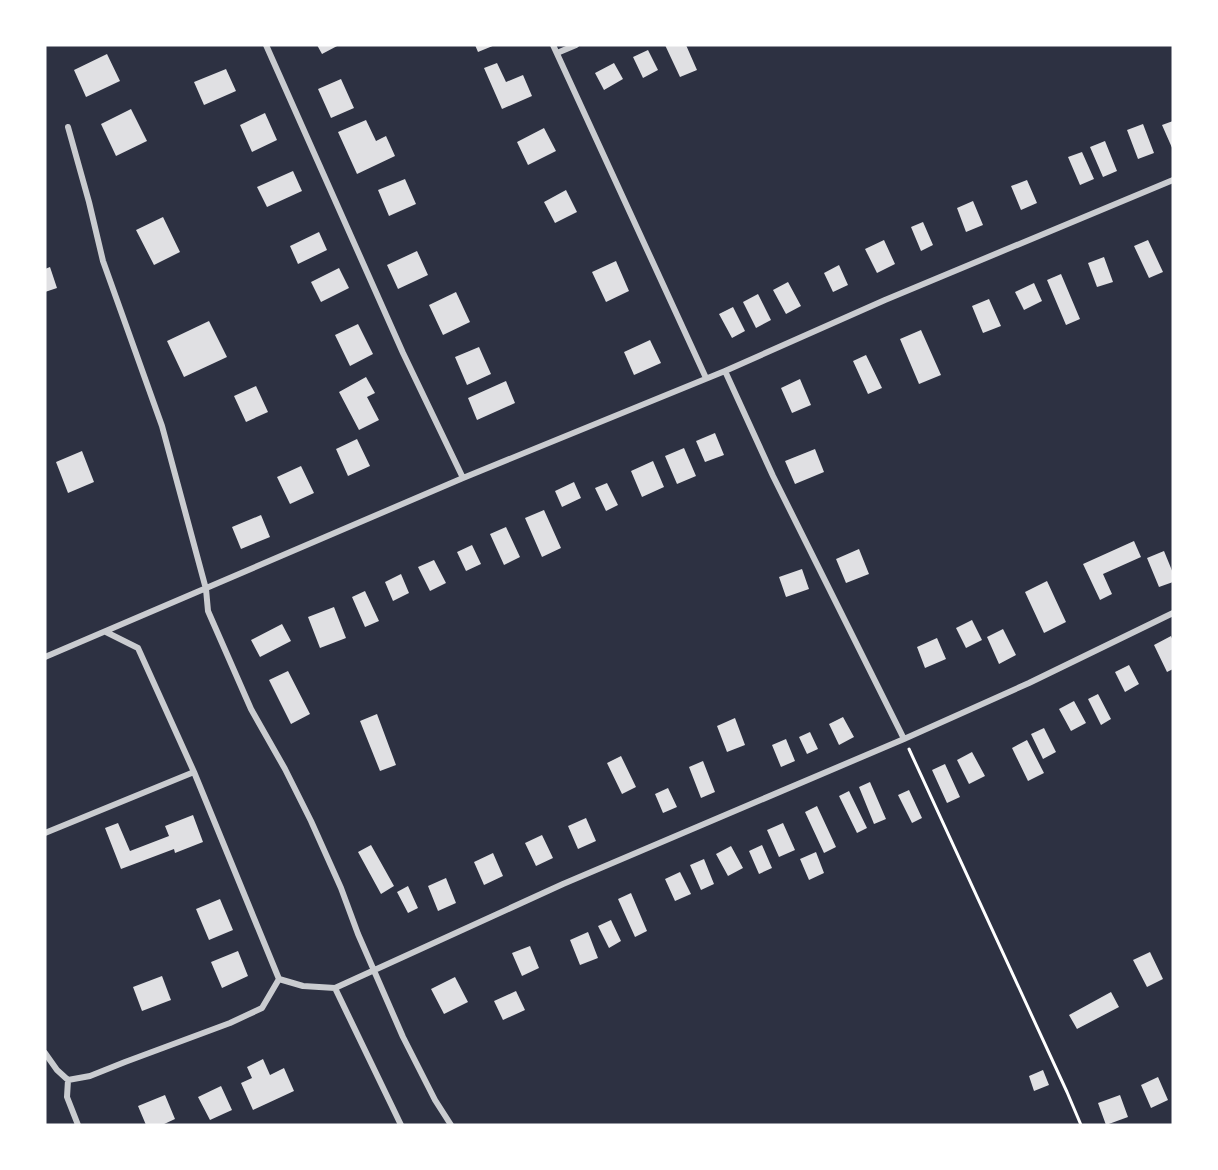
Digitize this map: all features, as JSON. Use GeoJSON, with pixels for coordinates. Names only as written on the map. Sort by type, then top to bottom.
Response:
{"type":"FeatureCollection","features":[{"type":"Feature","properties":{"kind":"street"},"geometry":{"type":"LineString","coordinates":[[266,45],[403,353],[463,478]]}},
{"type":"Feature","properties":{"kind":"street"},"geometry":{"type":"LineString","coordinates":[[553,45],[706,378]]}},
{"type":"Feature","properties":{"kind":"street"},"geometry":{"type":"LineString","coordinates":[[557,53],[576,45]]}},
{"type":"Feature","properties":{"kind":"street"},"geometry":{"type":"LineString","coordinates":[[68,127],[103,261],[162,426],[206,589],[208,611],[251,709],[311,821],[403,1037],[435,1100],[451,1125]]}},
{"type":"Feature","properties":{"kind":"street"},"geometry":{"type":"LineString","coordinates":[[45,657],[463,478],[724,371],[885,300],[1173,180]]}},
{"type":"Feature","properties":{"kind":"street"},"geometry":{"type":"LineString","coordinates":[[724,371],[773,476],[904,739]]}},
{"type":"Feature","properties":{"kind":"street"},"geometry":{"type":"LineString","coordinates":[[279,979],[303,986],[335,988],[563,884],[904,739],[1029,683],[1173,614]]}},
{"type":"Feature","properties":{"kind":"street"},"geometry":{"type":"LineString","coordinates":[[106,632],[138,648],[194,772],[279,979]]}},
{"type":"Feature","properties":{"kind":"street"},"geometry":{"type":"LineString","coordinates":[[45,833],[194,772]]}},
{"type":"Feature","properties":{"kind":"street"},"geometry":{"type":"LineString","coordinates":[[69,1080],[90,1076],[230,1023],[262,1008],[279,979]]}},
{"type":"Feature","properties":{"kind":"street"},"geometry":{"type":"LineString","coordinates":[[335,988],[400,1125]]}},
{"type":"Feature","properties":{"kind":"street"},"geometry":{"type":"LineString","coordinates":[[45,1053],[57,1070],[69,1080]]}},
{"type":"Feature","properties":{"kind":"street"},"geometry":{"type":"LineString","coordinates":[[69,1080],[67,1097],[78,1125]]}},
{"type":"Feature","properties":{"kind":"path"},"geometry":{"type":"LineString","coordinates":[[904,739],[1081,1125]]}},
{"type":"Feature","properties":{"kind":"building"},"geometry":{"type":"Polygon","coordinates":[[[317,45],[339,45],[322,54],[317,45]]]}},
{"type":"Feature","properties":{"kind":"building"},"geometry":{"type":"Polygon","coordinates":[[[475,45],[495,45],[478,52],[475,45]]]}},
{"type":"Feature","properties":{"kind":"building"},"geometry":{"type":"Polygon","coordinates":[[[665,45],[686,45],[697,70],[680,77],[665,45]]]}},
{"type":"Feature","properties":{"kind":"building"},"geometry":{"type":"Polygon","coordinates":[[[648,50],[658,70],[643,78],[633,57],[648,50]]]}},
{"type":"Feature","properties":{"kind":"building"},"geometry":{"type":"Polygon","coordinates":[[[107,54],[120,81],[86,97],[74,70],[107,54]]]}},
{"type":"Feature","properties":{"kind":"building"},"geometry":{"type":"Polygon","coordinates":[[[497,63],[506,82],[523,75],[532,96],[502,109],[484,68],[497,63]]]}},
{"type":"Feature","properties":{"kind":"building"},"geometry":{"type":"Polygon","coordinates":[[[614,63],[623,79],[604,90],[595,73],[614,63]]]}},
{"type":"Feature","properties":{"kind":"building"},"geometry":{"type":"Polygon","coordinates":[[[226,69],[236,91],[204,105],[194,82],[226,69]]]}},
{"type":"Feature","properties":{"kind":"building"},"geometry":{"type":"Polygon","coordinates":[[[341,79],[354,108],[331,118],[318,89],[341,79]]]}},
{"type":"Feature","properties":{"kind":"building"},"geometry":{"type":"Polygon","coordinates":[[[131,109],[147,141],[116,156],[101,124],[131,109]]]}},
{"type":"Feature","properties":{"kind":"building"},"geometry":{"type":"Polygon","coordinates":[[[265,113],[277,140],[252,152],[240,125],[265,113]]]}},
{"type":"Feature","properties":{"kind":"building"},"geometry":{"type":"Polygon","coordinates":[[[366,120],[376,141],[386,136],[395,156],[357,174],[338,132],[366,120]]]}},
{"type":"Feature","properties":{"kind":"building"},"geometry":{"type":"Polygon","coordinates":[[[1173,121],[1173,150],[1162,125],[1173,121]]]}},
{"type":"Feature","properties":{"kind":"building"},"geometry":{"type":"Polygon","coordinates":[[[1143,124],[1154,153],[1138,159],[1127,130],[1143,124]]]}},
{"type":"Feature","properties":{"kind":"building"},"geometry":{"type":"Polygon","coordinates":[[[544,128],[556,151],[528,165],[517,142],[544,128]]]}},
{"type":"Feature","properties":{"kind":"building"},"geometry":{"type":"Polygon","coordinates":[[[1105,141],[1117,171],[1103,177],[1090,147],[1105,141]]]}},
{"type":"Feature","properties":{"kind":"building"},"geometry":{"type":"Polygon","coordinates":[[[1082,152],[1094,179],[1080,185],[1068,157],[1082,152]]]}},
{"type":"Feature","properties":{"kind":"building"},"geometry":{"type":"Polygon","coordinates":[[[293,171],[302,191],[267,207],[257,187],[293,171]]]}},
{"type":"Feature","properties":{"kind":"building"},"geometry":{"type":"Polygon","coordinates":[[[405,179],[416,204],[389,216],[378,190],[405,179]]]}},
{"type":"Feature","properties":{"kind":"building"},"geometry":{"type":"Polygon","coordinates":[[[1027,180],[1037,203],[1021,210],[1011,186],[1027,180]]]}},
{"type":"Feature","properties":{"kind":"building"},"geometry":{"type":"Polygon","coordinates":[[[566,190],[577,212],[555,223],[544,202],[566,190]]]}},
{"type":"Feature","properties":{"kind":"building"},"geometry":{"type":"Polygon","coordinates":[[[973,201],[983,225],[966,232],[957,208],[973,201]]]}},
{"type":"Feature","properties":{"kind":"building"},"geometry":{"type":"Polygon","coordinates":[[[163,217],[180,252],[154,265],[136,230],[163,217]]]}},
{"type":"Feature","properties":{"kind":"building"},"geometry":{"type":"Polygon","coordinates":[[[923,222],[933,245],[921,251],[911,227],[923,222]]]}},
{"type":"Feature","properties":{"kind":"building"},"geometry":{"type":"Polygon","coordinates":[[[319,232],[327,250],[298,264],[290,246],[319,232]]]}},
{"type":"Feature","properties":{"kind":"building"},"geometry":{"type":"Polygon","coordinates":[[[884,240],[895,264],[877,273],[865,249],[884,240]]]}},
{"type":"Feature","properties":{"kind":"building"},"geometry":{"type":"Polygon","coordinates":[[[1148,240],[1163,272],[1149,278],[1134,246],[1148,240]]]}},
{"type":"Feature","properties":{"kind":"building"},"geometry":{"type":"Polygon","coordinates":[[[417,251],[428,275],[398,289],[387,265],[417,251]]]}},
{"type":"Feature","properties":{"kind":"building"},"geometry":{"type":"Polygon","coordinates":[[[1104,257],[1113,282],[1097,287],[1088,263],[1104,257]]]}},
{"type":"Feature","properties":{"kind":"building"},"geometry":{"type":"Polygon","coordinates":[[[616,261],[629,291],[606,302],[592,272],[616,261]]]}},
{"type":"Feature","properties":{"kind":"building"},"geometry":{"type":"Polygon","coordinates":[[[839,265],[848,285],[833,292],[824,273],[839,265]]]}},
{"type":"Feature","properties":{"kind":"building"},"geometry":{"type":"Polygon","coordinates":[[[50,267],[57,288],[45,292],[45,269],[50,267]]]}},
{"type":"Feature","properties":{"kind":"building"},"geometry":{"type":"Polygon","coordinates":[[[339,268],[349,288],[321,302],[311,282],[339,268]]]}},
{"type":"Feature","properties":{"kind":"building"},"geometry":{"type":"Polygon","coordinates":[[[1061,274],[1080,319],[1066,325],[1047,280],[1061,274]]]}},
{"type":"Feature","properties":{"kind":"building"},"geometry":{"type":"Polygon","coordinates":[[[788,282],[801,306],[786,314],[773,290],[788,282]]]}},
{"type":"Feature","properties":{"kind":"building"},"geometry":{"type":"Polygon","coordinates":[[[1034,283],[1042,301],[1024,310],[1015,292],[1034,283]]]}},
{"type":"Feature","properties":{"kind":"building"},"geometry":{"type":"Polygon","coordinates":[[[456,292],[470,322],[443,335],[429,305],[456,292]]]}},
{"type":"Feature","properties":{"kind":"building"},"geometry":{"type":"Polygon","coordinates":[[[758,294],[771,320],[756,328],[743,302],[758,294]]]}},
{"type":"Feature","properties":{"kind":"building"},"geometry":{"type":"Polygon","coordinates":[[[989,299],[1001,326],[983,333],[972,306],[989,299]]]}},
{"type":"Feature","properties":{"kind":"building"},"geometry":{"type":"Polygon","coordinates":[[[733,307],[745,331],[732,338],[719,314],[733,307]]]}},
{"type":"Feature","properties":{"kind":"building"},"geometry":{"type":"Polygon","coordinates":[[[209,321],[227,357],[184,377],[167,341],[209,321]]]}},
{"type":"Feature","properties":{"kind":"building"},"geometry":{"type":"Polygon","coordinates":[[[358,324],[373,354],[350,366],[335,335],[358,324]]]}},
{"type":"Feature","properties":{"kind":"building"},"geometry":{"type":"Polygon","coordinates":[[[921,330],[941,375],[919,384],[900,339],[921,330]]]}},
{"type":"Feature","properties":{"kind":"building"},"geometry":{"type":"Polygon","coordinates":[[[650,340],[661,363],[634,375],[624,352],[650,340]]]}},
{"type":"Feature","properties":{"kind":"building"},"geometry":{"type":"Polygon","coordinates":[[[479,347],[491,374],[467,385],[455,357],[479,347]]]}},
{"type":"Feature","properties":{"kind":"building"},"geometry":{"type":"Polygon","coordinates":[[[866,355],[882,388],[868,394],[853,361],[866,355]]]}},
{"type":"Feature","properties":{"kind":"building"},"geometry":{"type":"Polygon","coordinates":[[[366,377],[375,393],[367,397],[379,420],[359,430],[339,392],[366,377]]]}},
{"type":"Feature","properties":{"kind":"building"},"geometry":{"type":"Polygon","coordinates":[[[800,379],[811,405],[792,413],[781,388],[800,379]]]}},
{"type":"Feature","properties":{"kind":"building"},"geometry":{"type":"Polygon","coordinates":[[[506,381],[515,403],[477,420],[468,398],[506,381]]]}},
{"type":"Feature","properties":{"kind":"building"},"geometry":{"type":"Polygon","coordinates":[[[256,386],[268,412],[246,422],[234,396],[256,386]]]}},
{"type":"Feature","properties":{"kind":"building"},"geometry":{"type":"Polygon","coordinates":[[[715,433],[724,455],[705,462],[696,441],[715,433]]]}},
{"type":"Feature","properties":{"kind":"building"},"geometry":{"type":"Polygon","coordinates":[[[357,439],[370,466],[348,476],[336,449],[357,439]]]}},
{"type":"Feature","properties":{"kind":"building"},"geometry":{"type":"Polygon","coordinates":[[[684,448],[696,476],[677,484],[665,456],[684,448]]]}},
{"type":"Feature","properties":{"kind":"building"},"geometry":{"type":"Polygon","coordinates":[[[815,449],[824,472],[795,484],[785,461],[815,449]]]}},
{"type":"Feature","properties":{"kind":"building"},"geometry":{"type":"Polygon","coordinates":[[[82,451],[94,482],[68,493],[56,462],[82,451]]]}},
{"type":"Feature","properties":{"kind":"building"},"geometry":{"type":"Polygon","coordinates":[[[653,461],[664,487],[642,497],[631,471],[653,461]]]}},
{"type":"Feature","properties":{"kind":"building"},"geometry":{"type":"Polygon","coordinates":[[[301,466],[314,493],[290,504],[277,477],[301,466]]]}},
{"type":"Feature","properties":{"kind":"building"},"geometry":{"type":"Polygon","coordinates":[[[574,482],[581,498],[562,507],[555,491],[574,482]]]}},
{"type":"Feature","properties":{"kind":"building"},"geometry":{"type":"Polygon","coordinates":[[[607,483],[618,505],[606,511],[595,488],[607,483]]]}},
{"type":"Feature","properties":{"kind":"building"},"geometry":{"type":"Polygon","coordinates":[[[544,510],[561,548],[542,557],[525,518],[544,510]]]}},
{"type":"Feature","properties":{"kind":"building"},"geometry":{"type":"Polygon","coordinates":[[[261,515],[270,537],[241,549],[232,527],[261,515]]]}},
{"type":"Feature","properties":{"kind":"building"},"geometry":{"type":"Polygon","coordinates":[[[506,527],[520,557],[504,565],[490,534],[506,527]]]}},
{"type":"Feature","properties":{"kind":"building"},"geometry":{"type":"Polygon","coordinates":[[[1134,541],[1141,557],[1103,574],[1112,594],[1100,600],[1083,564],[1134,541]]]}},
{"type":"Feature","properties":{"kind":"building"},"geometry":{"type":"Polygon","coordinates":[[[472,545],[481,564],[466,571],[457,552],[472,545]]]}},
{"type":"Feature","properties":{"kind":"building"},"geometry":{"type":"Polygon","coordinates":[[[859,549],[869,574],[846,583],[836,559],[859,549]]]}},
{"type":"Feature","properties":{"kind":"building"},"geometry":{"type":"Polygon","coordinates":[[[1164,551],[1173,573],[1173,582],[1159,587],[1147,558],[1164,551]]]}},
{"type":"Feature","properties":{"kind":"building"},"geometry":{"type":"Polygon","coordinates":[[[434,560],[446,583],[430,591],[418,567],[434,560]]]}},
{"type":"Feature","properties":{"kind":"building"},"geometry":{"type":"Polygon","coordinates":[[[802,569],[809,589],[786,597],[779,577],[802,569]]]}},
{"type":"Feature","properties":{"kind":"building"},"geometry":{"type":"Polygon","coordinates":[[[401,574],[409,593],[393,601],[385,582],[401,574]]]}},
{"type":"Feature","properties":{"kind":"building"},"geometry":{"type":"Polygon","coordinates":[[[1047,581],[1066,622],[1044,633],[1025,592],[1047,581]]]}},
{"type":"Feature","properties":{"kind":"building"},"geometry":{"type":"Polygon","coordinates":[[[365,591],[379,621],[365,627],[352,597],[365,591]]]}},
{"type":"Feature","properties":{"kind":"building"},"geometry":{"type":"Polygon","coordinates":[[[334,607],[346,638],[320,648],[308,617],[334,607]]]}},
{"type":"Feature","properties":{"kind":"building"},"geometry":{"type":"Polygon","coordinates":[[[972,620],[982,640],[966,648],[956,628],[972,620]]]}},
{"type":"Feature","properties":{"kind":"building"},"geometry":{"type":"Polygon","coordinates":[[[282,624],[291,641],[260,657],[251,640],[282,624]]]}},
{"type":"Feature","properties":{"kind":"building"},"geometry":{"type":"Polygon","coordinates":[[[1003,629],[1016,655],[999,664],[987,637],[1003,629]]]}},
{"type":"Feature","properties":{"kind":"building"},"geometry":{"type":"Polygon","coordinates":[[[1171,636],[1173,669],[1167,672],[1154,645],[1171,636]]]}},
{"type":"Feature","properties":{"kind":"building"},"geometry":{"type":"Polygon","coordinates":[[[937,638],[946,659],[925,668],[917,647],[937,638]]]}},
{"type":"Feature","properties":{"kind":"building"},"geometry":{"type":"Polygon","coordinates":[[[1129,665],[1139,684],[1125,692],[1115,672],[1129,665]]]}},
{"type":"Feature","properties":{"kind":"building"},"geometry":{"type":"Polygon","coordinates":[[[288,671],[310,714],[291,724],[269,680],[288,671]]]}},
{"type":"Feature","properties":{"kind":"building"},"geometry":{"type":"Polygon","coordinates":[[[1098,694],[1111,719],[1101,725],[1088,699],[1098,694]]]}},
{"type":"Feature","properties":{"kind":"building"},"geometry":{"type":"Polygon","coordinates":[[[1074,701],[1086,723],[1071,731],[1059,709],[1074,701]]]}},
{"type":"Feature","properties":{"kind":"building"},"geometry":{"type":"Polygon","coordinates":[[[377,714],[396,765],[380,771],[360,721],[377,714]]]}},
{"type":"Feature","properties":{"kind":"building"},"geometry":{"type":"Polygon","coordinates":[[[843,717],[854,737],[839,745],[829,724],[843,717]]]}},
{"type":"Feature","properties":{"kind":"building"},"geometry":{"type":"Polygon","coordinates":[[[735,718],[745,745],[727,752],[717,726],[735,718]]]}},
{"type":"Feature","properties":{"kind":"building"},"geometry":{"type":"Polygon","coordinates":[[[1044,728],[1056,752],[1043,759],[1031,734],[1044,728]]]}},
{"type":"Feature","properties":{"kind":"building"},"geometry":{"type":"Polygon","coordinates":[[[810,732],[818,749],[807,754],[799,737],[810,732]]]}},
{"type":"Feature","properties":{"kind":"building"},"geometry":{"type":"Polygon","coordinates":[[[786,739],[795,761],[781,767],[772,745],[786,739]]]}},
{"type":"Feature","properties":{"kind":"building"},"geometry":{"type":"Polygon","coordinates":[[[1027,740],[1044,773],[1028,781],[1012,748],[1027,740]]]}},
{"type":"Feature","properties":{"kind":"building"},"geometry":{"type":"Polygon","coordinates":[[[972,752],[985,776],[969,784],[957,760],[972,752]]]}},
{"type":"Feature","properties":{"kind":"building"},"geometry":{"type":"Polygon","coordinates":[[[621,756],[636,787],[622,794],[607,763],[621,756]]]}},
{"type":"Feature","properties":{"kind":"building"},"geometry":{"type":"Polygon","coordinates":[[[703,761],[715,792],[701,798],[689,767],[703,761]]]}},
{"type":"Feature","properties":{"kind":"building"},"geometry":{"type":"Polygon","coordinates":[[[945,764],[960,797],[947,803],[932,770],[945,764]]]}},
{"type":"Feature","properties":{"kind":"building"},"geometry":{"type":"Polygon","coordinates":[[[870,782],[886,819],[874,824],[859,787],[870,782]]]}},
{"type":"Feature","properties":{"kind":"building"},"geometry":{"type":"Polygon","coordinates":[[[668,788],[677,807],[663,813],[655,794],[668,788]]]}},
{"type":"Feature","properties":{"kind":"building"},"geometry":{"type":"Polygon","coordinates":[[[909,790],[922,818],[912,823],[898,795],[909,790]]]}},
{"type":"Feature","properties":{"kind":"building"},"geometry":{"type":"Polygon","coordinates":[[[849,791],[867,828],[857,833],[839,796],[849,791]]]}},
{"type":"Feature","properties":{"kind":"building"},"geometry":{"type":"Polygon","coordinates":[[[817,806],[836,847],[824,853],[805,812],[817,806]]]}},
{"type":"Feature","properties":{"kind":"building"},"geometry":{"type":"Polygon","coordinates":[[[193,815],[203,842],[175,853],[174,849],[121,869],[105,828],[118,823],[130,851],[169,836],[165,826],[193,815]]]}},
{"type":"Feature","properties":{"kind":"building"},"geometry":{"type":"Polygon","coordinates":[[[586,818],[596,841],[578,849],[568,826],[586,818]]]}},
{"type":"Feature","properties":{"kind":"building"},"geometry":{"type":"Polygon","coordinates":[[[783,823],[795,850],[779,857],[767,830],[783,823]]]}},
{"type":"Feature","properties":{"kind":"building"},"geometry":{"type":"Polygon","coordinates":[[[542,835],[553,858],[536,866],[525,843],[542,835]]]}},
{"type":"Feature","properties":{"kind":"building"},"geometry":{"type":"Polygon","coordinates":[[[371,845],[394,886],[381,894],[358,852],[371,845]]]}},
{"type":"Feature","properties":{"kind":"building"},"geometry":{"type":"Polygon","coordinates":[[[762,845],[772,868],[759,874],[749,851],[762,845]]]}},
{"type":"Feature","properties":{"kind":"building"},"geometry":{"type":"Polygon","coordinates":[[[731,846],[743,868],[728,876],[716,854],[731,846]]]}},
{"type":"Feature","properties":{"kind":"building"},"geometry":{"type":"Polygon","coordinates":[[[816,852],[824,873],[809,880],[800,859],[816,852]]]}},
{"type":"Feature","properties":{"kind":"building"},"geometry":{"type":"Polygon","coordinates":[[[493,853],[503,876],[484,885],[474,862],[493,853]]]}},
{"type":"Feature","properties":{"kind":"building"},"geometry":{"type":"Polygon","coordinates":[[[704,859],[714,884],[701,890],[690,865],[704,859]]]}},
{"type":"Feature","properties":{"kind":"building"},"geometry":{"type":"Polygon","coordinates":[[[680,872],[691,894],[675,901],[665,879],[680,872]]]}},
{"type":"Feature","properties":{"kind":"building"},"geometry":{"type":"Polygon","coordinates":[[[446,878],[456,903],[438,911],[428,886],[446,878]]]}},
{"type":"Feature","properties":{"kind":"building"},"geometry":{"type":"Polygon","coordinates":[[[408,886],[418,908],[408,913],[397,892],[408,886]]]}},
{"type":"Feature","properties":{"kind":"building"},"geometry":{"type":"Polygon","coordinates":[[[631,893],[647,931],[635,937],[618,899],[631,893]]]}},
{"type":"Feature","properties":{"kind":"building"},"geometry":{"type":"Polygon","coordinates":[[[220,899],[233,930],[209,940],[196,909],[220,899]]]}},
{"type":"Feature","properties":{"kind":"building"},"geometry":{"type":"Polygon","coordinates":[[[611,920],[621,941],[609,948],[598,926],[611,920]]]}},
{"type":"Feature","properties":{"kind":"building"},"geometry":{"type":"Polygon","coordinates":[[[588,932],[598,958],[580,965],[570,940],[588,932]]]}},
{"type":"Feature","properties":{"kind":"building"},"geometry":{"type":"Polygon","coordinates":[[[530,946],[539,968],[522,976],[512,953],[530,946]]]}},
{"type":"Feature","properties":{"kind":"building"},"geometry":{"type":"Polygon","coordinates":[[[238,951],[248,976],[222,988],[211,962],[238,951]]]}},
{"type":"Feature","properties":{"kind":"building"},"geometry":{"type":"Polygon","coordinates":[[[1150,952],[1163,979],[1147,987],[1133,960],[1150,952]]]}},
{"type":"Feature","properties":{"kind":"building"},"geometry":{"type":"Polygon","coordinates":[[[162,976],[171,1000],[142,1011],[133,987],[162,976]]]}},
{"type":"Feature","properties":{"kind":"building"},"geometry":{"type":"Polygon","coordinates":[[[455,977],[468,1002],[444,1014],[431,989],[455,977]]]}},
{"type":"Feature","properties":{"kind":"building"},"geometry":{"type":"Polygon","coordinates":[[[516,991],[525,1010],[503,1020],[494,1001],[516,991]]]}},
{"type":"Feature","properties":{"kind":"building"},"geometry":{"type":"Polygon","coordinates":[[[1111,992],[1119,1007],[1077,1029],[1069,1015],[1111,992]]]}},
{"type":"Feature","properties":{"kind":"building"},"geometry":{"type":"Polygon","coordinates":[[[263,1059],[270,1075],[284,1068],[294,1091],[253,1110],[241,1083],[252,1078],[247,1067],[263,1059]]]}},
{"type":"Feature","properties":{"kind":"building"},"geometry":{"type":"Polygon","coordinates":[[[1043,1070],[1049,1085],[1034,1091],[1029,1076],[1043,1070]]]}},
{"type":"Feature","properties":{"kind":"building"},"geometry":{"type":"Polygon","coordinates":[[[1158,1077],[1168,1100],[1151,1108],[1141,1085],[1158,1077]]]}},
{"type":"Feature","properties":{"kind":"building"},"geometry":{"type":"Polygon","coordinates":[[[221,1086],[232,1110],[210,1120],[198,1097],[221,1086]]]}},
{"type":"Feature","properties":{"kind":"building"},"geometry":{"type":"Polygon","coordinates":[[[165,1095],[175,1119],[162,1125],[146,1125],[138,1106],[165,1095]]]}},
{"type":"Feature","properties":{"kind":"building"},"geometry":{"type":"Polygon","coordinates":[[[1120,1095],[1128,1117],[1106,1125],[1098,1103],[1120,1095]]]}}]}
